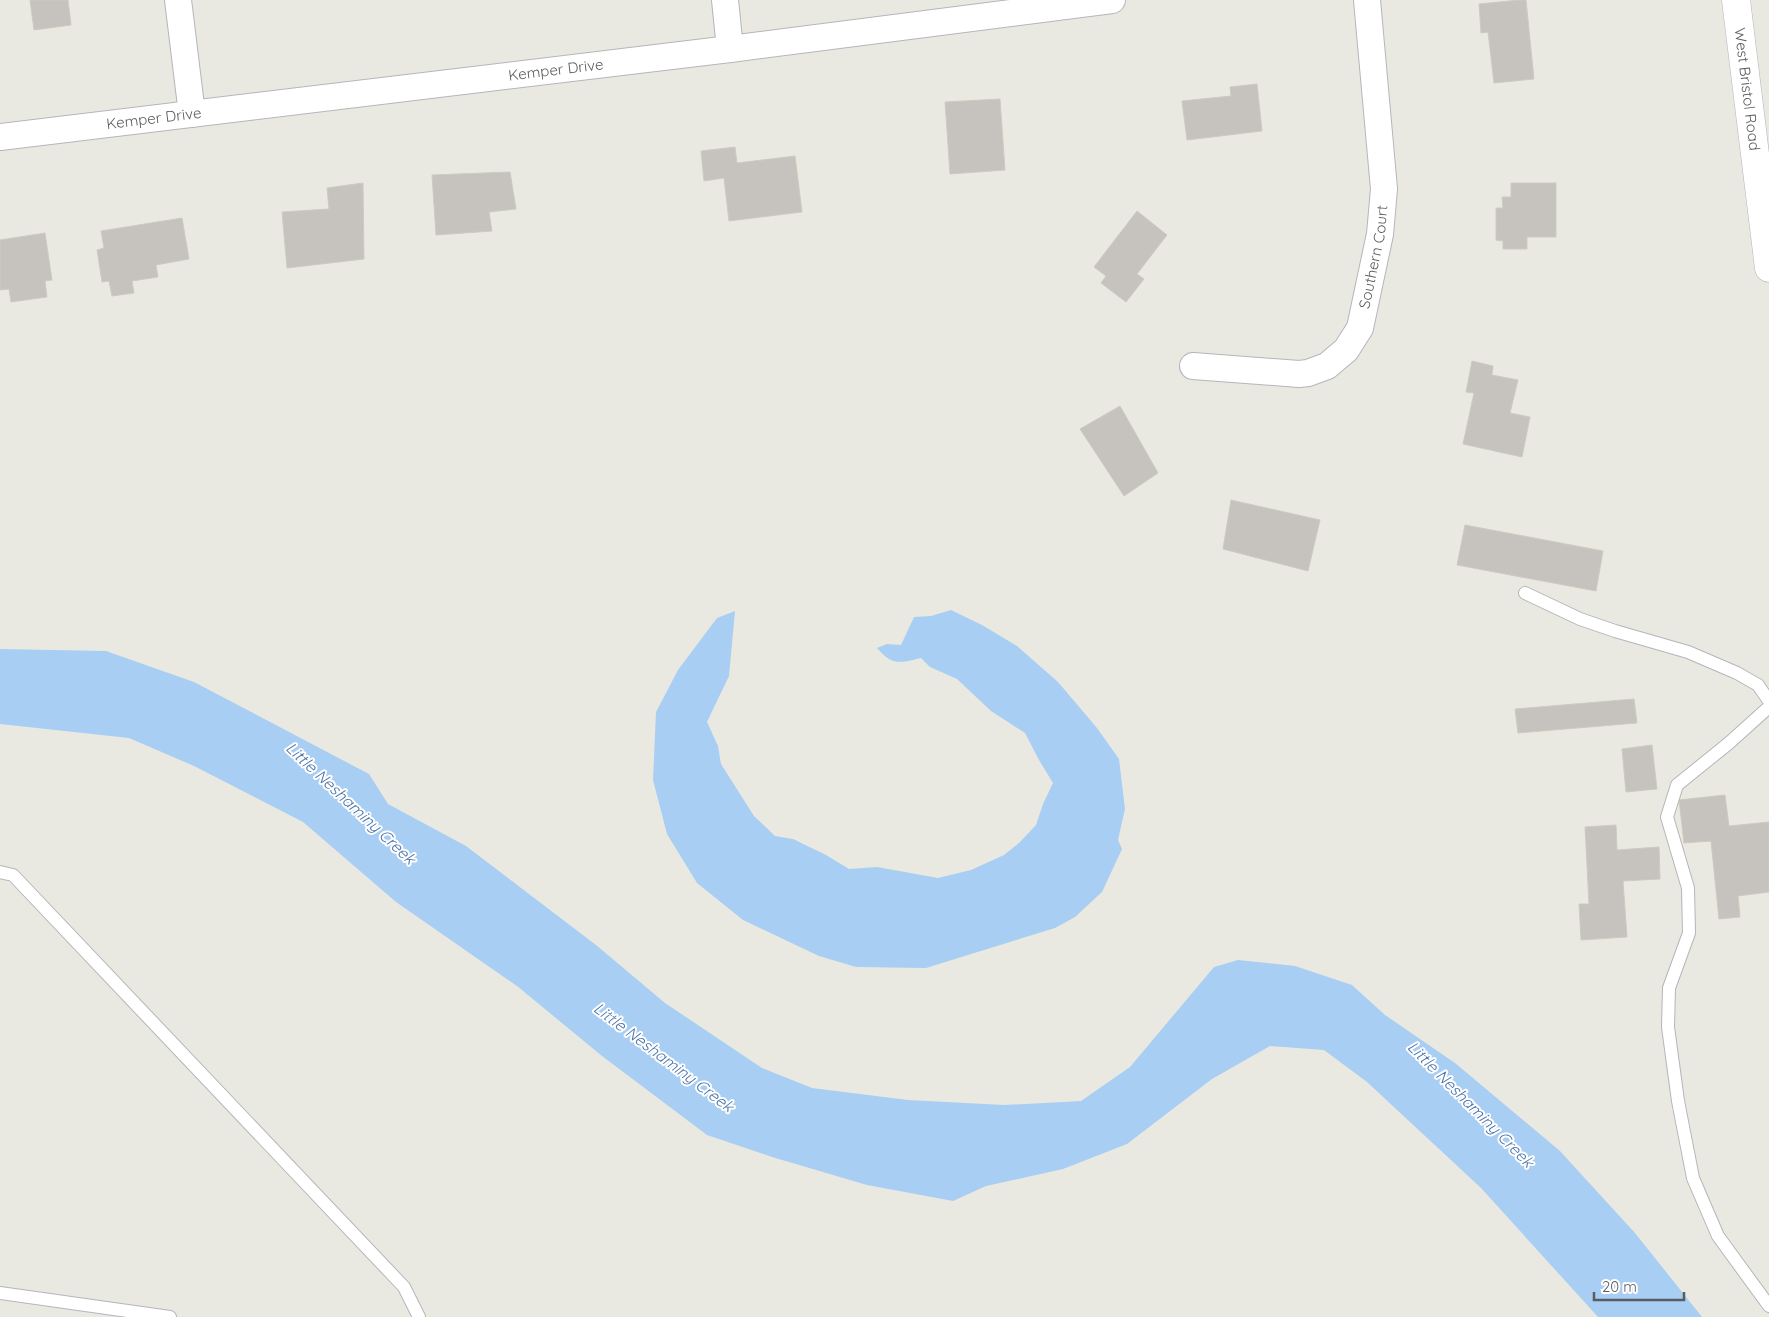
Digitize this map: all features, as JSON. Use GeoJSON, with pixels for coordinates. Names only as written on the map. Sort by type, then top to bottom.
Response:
{"type":"FeatureCollection","features":[{"type":"Feature","properties":{"kind":"main road","name":"West Bristol Road"},"geometry":{"type":"LineString","coordinates":[[1736,0],[1769,268]]}},
{"type":"Feature","properties":{"kind":"street"},"geometry":{"type":"LineString","coordinates":[[178,0],[192,114]]}},
{"type":"Feature","properties":{"kind":"street"},"geometry":{"type":"LineString","coordinates":[[725,0],[730,49]]}},
{"type":"Feature","properties":{"kind":"street","name":"Kemper Drive"},"geometry":{"type":"LineString","coordinates":[[0,137],[730,49],[1112,0]]}},
{"type":"Feature","properties":{"kind":"street","name":"Southern Court"},"geometry":{"type":"LineString","coordinates":[[1192,366],[1299,374],[1308,373],[1327,366],[1346,350],[1360,328],[1380,234],[1384,190],[1367,0]]}},
{"type":"Feature","properties":{"kind":"lane"},"geometry":{"type":"LineString","coordinates":[[1525,593],[1580,619],[1688,652],[1737,673],[1758,685],[1769,701]]}},
{"type":"Feature","properties":{"kind":"lane"},"geometry":{"type":"LineString","coordinates":[[1769,707],[1729,743],[1677,785],[1667,818],[1688,888],[1689,933],[1669,988],[1668,1027],[1678,1102],[1693,1178],[1718,1236],[1769,1306]]}},
{"type":"Feature","properties":{"kind":"lane"},"geometry":{"type":"LineString","coordinates":[[0,872],[13,875],[404,1286],[419,1317]]}},
{"type":"Feature","properties":{"kind":"lane"},"geometry":{"type":"LineString","coordinates":[[0,1293],[166,1317]]}},
{"type":"Feature","properties":{"kind":"water"},"geometry":{"type":"Polygon","coordinates":[[[951,610],[982,625],[1017,646],[1058,682],[1097,728],[1119,759],[1125,809],[1118,840],[1122,849],[1102,892],[1075,917],[1055,928],[926,968],[856,967],[819,956],[743,920],[697,883],[667,834],[653,780],[656,712],[678,670],[717,618],[735,611],[729,676],[707,722],[718,746],[721,764],[754,816],[775,836],[793,839],[849,869],[877,867],[938,878],[971,870],[1004,855],[1020,842],[1036,825],[1053,783],[1025,733],[991,711],[957,679],[930,667],[921,658],[897,662],[887,658],[877,648],[887,644],[901,645],[914,617],[931,616],[951,610]]]}},
{"type":"Feature","properties":{"kind":"water","name":"Little Neshaminy Creek"},"geometry":{"type":"Polygon","coordinates":[[[0,649],[106,651],[194,682],[369,774],[388,804],[466,846],[596,945],[665,1003],[762,1068],[812,1088],[908,1100],[1004,1105],[1081,1101],[1130,1067],[1214,967],[1238,960],[1295,966],[1352,985],[1385,1015],[1455,1063],[1560,1151],[1635,1233],[1702,1317],[1598,1317],[1481,1188],[1367,1082],[1324,1050],[1270,1046],[1212,1079],[1127,1144],[1063,1169],[986,1186],[953,1201],[867,1185],[772,1157],[707,1135],[602,1056],[517,986],[396,902],[303,822],[194,766],[129,738],[0,724],[0,649]]]}},
{"type":"Feature","properties":{"kind":"building"},"geometry":{"type":"Polygon","coordinates":[[[30,0],[68,0],[71,25],[34,30],[30,0]]]}},
{"type":"Feature","properties":{"kind":"building"},"geometry":{"type":"Polygon","coordinates":[[[1526,0],[1534,79],[1494,83],[1488,32],[1481,33],[1479,4],[1526,0]]]}},
{"type":"Feature","properties":{"kind":"building"},"geometry":{"type":"Polygon","coordinates":[[[1257,84],[1262,131],[1187,140],[1182,101],[1231,96],[1230,87],[1257,84]]]}},
{"type":"Feature","properties":{"kind":"building"},"geometry":{"type":"Polygon","coordinates":[[[1000,99],[1005,170],[950,174],[945,102],[1000,99]]]}},
{"type":"Feature","properties":{"kind":"building"},"geometry":{"type":"Polygon","coordinates":[[[735,147],[737,163],[795,156],[802,212],[729,221],[724,178],[704,181],[701,151],[735,147]]]}},
{"type":"Feature","properties":{"kind":"building"},"geometry":{"type":"Polygon","coordinates":[[[510,172],[516,209],[489,212],[492,231],[436,235],[432,175],[510,172]]]}},
{"type":"Feature","properties":{"kind":"building"},"geometry":{"type":"Polygon","coordinates":[[[363,183],[364,259],[287,268],[282,212],[329,209],[327,188],[363,183]]]}},
{"type":"Feature","properties":{"kind":"building"},"geometry":{"type":"Polygon","coordinates":[[[1511,183],[1556,183],[1556,237],[1527,237],[1527,249],[1503,249],[1503,241],[1496,240],[1496,208],[1503,208],[1502,197],[1511,197],[1511,183]]]}},
{"type":"Feature","properties":{"kind":"building"},"geometry":{"type":"Polygon","coordinates":[[[1137,211],[1167,235],[1137,274],[1144,279],[1126,302],[1101,283],[1106,276],[1094,267],[1137,211]]]}},
{"type":"Feature","properties":{"kind":"building"},"geometry":{"type":"Polygon","coordinates":[[[182,218],[189,259],[156,265],[158,277],[132,281],[134,293],[112,296],[109,281],[102,282],[97,250],[104,248],[101,231],[182,218]]]}},
{"type":"Feature","properties":{"kind":"building"},"geometry":{"type":"Polygon","coordinates":[[[45,233],[52,280],[45,281],[47,297],[11,302],[9,289],[0,290],[0,240],[45,233]]]}},
{"type":"Feature","properties":{"kind":"building"},"geometry":{"type":"Polygon","coordinates":[[[1472,361],[1493,366],[1492,375],[1518,380],[1510,413],[1530,417],[1522,457],[1463,444],[1474,393],[1466,392],[1472,361]]]}},
{"type":"Feature","properties":{"kind":"building"},"geometry":{"type":"Polygon","coordinates":[[[1120,406],[1158,473],[1124,496],[1080,429],[1120,406]]]}},
{"type":"Feature","properties":{"kind":"building"},"geometry":{"type":"Polygon","coordinates":[[[1231,500],[1320,520],[1308,571],[1223,549],[1231,500]]]}},
{"type":"Feature","properties":{"kind":"building"},"geometry":{"type":"Polygon","coordinates":[[[1465,525],[1603,551],[1596,591],[1457,565],[1465,525]]]}},
{"type":"Feature","properties":{"kind":"building"},"geometry":{"type":"Polygon","coordinates":[[[1634,699],[1637,723],[1518,733],[1515,709],[1634,699]]]}},
{"type":"Feature","properties":{"kind":"building"},"geometry":{"type":"Polygon","coordinates":[[[1652,745],[1657,789],[1626,792],[1622,749],[1652,745]]]}},
{"type":"Feature","properties":{"kind":"building"},"geometry":{"type":"Polygon","coordinates":[[[1725,795],[1729,826],[1769,822],[1769,892],[1738,896],[1740,917],[1719,919],[1711,841],[1684,843],[1679,800],[1725,795]]]}},
{"type":"Feature","properties":{"kind":"building"},"geometry":{"type":"Polygon","coordinates":[[[1616,825],[1617,850],[1659,847],[1660,879],[1623,881],[1627,937],[1581,940],[1579,904],[1589,904],[1585,827],[1616,825]]]}}]}
